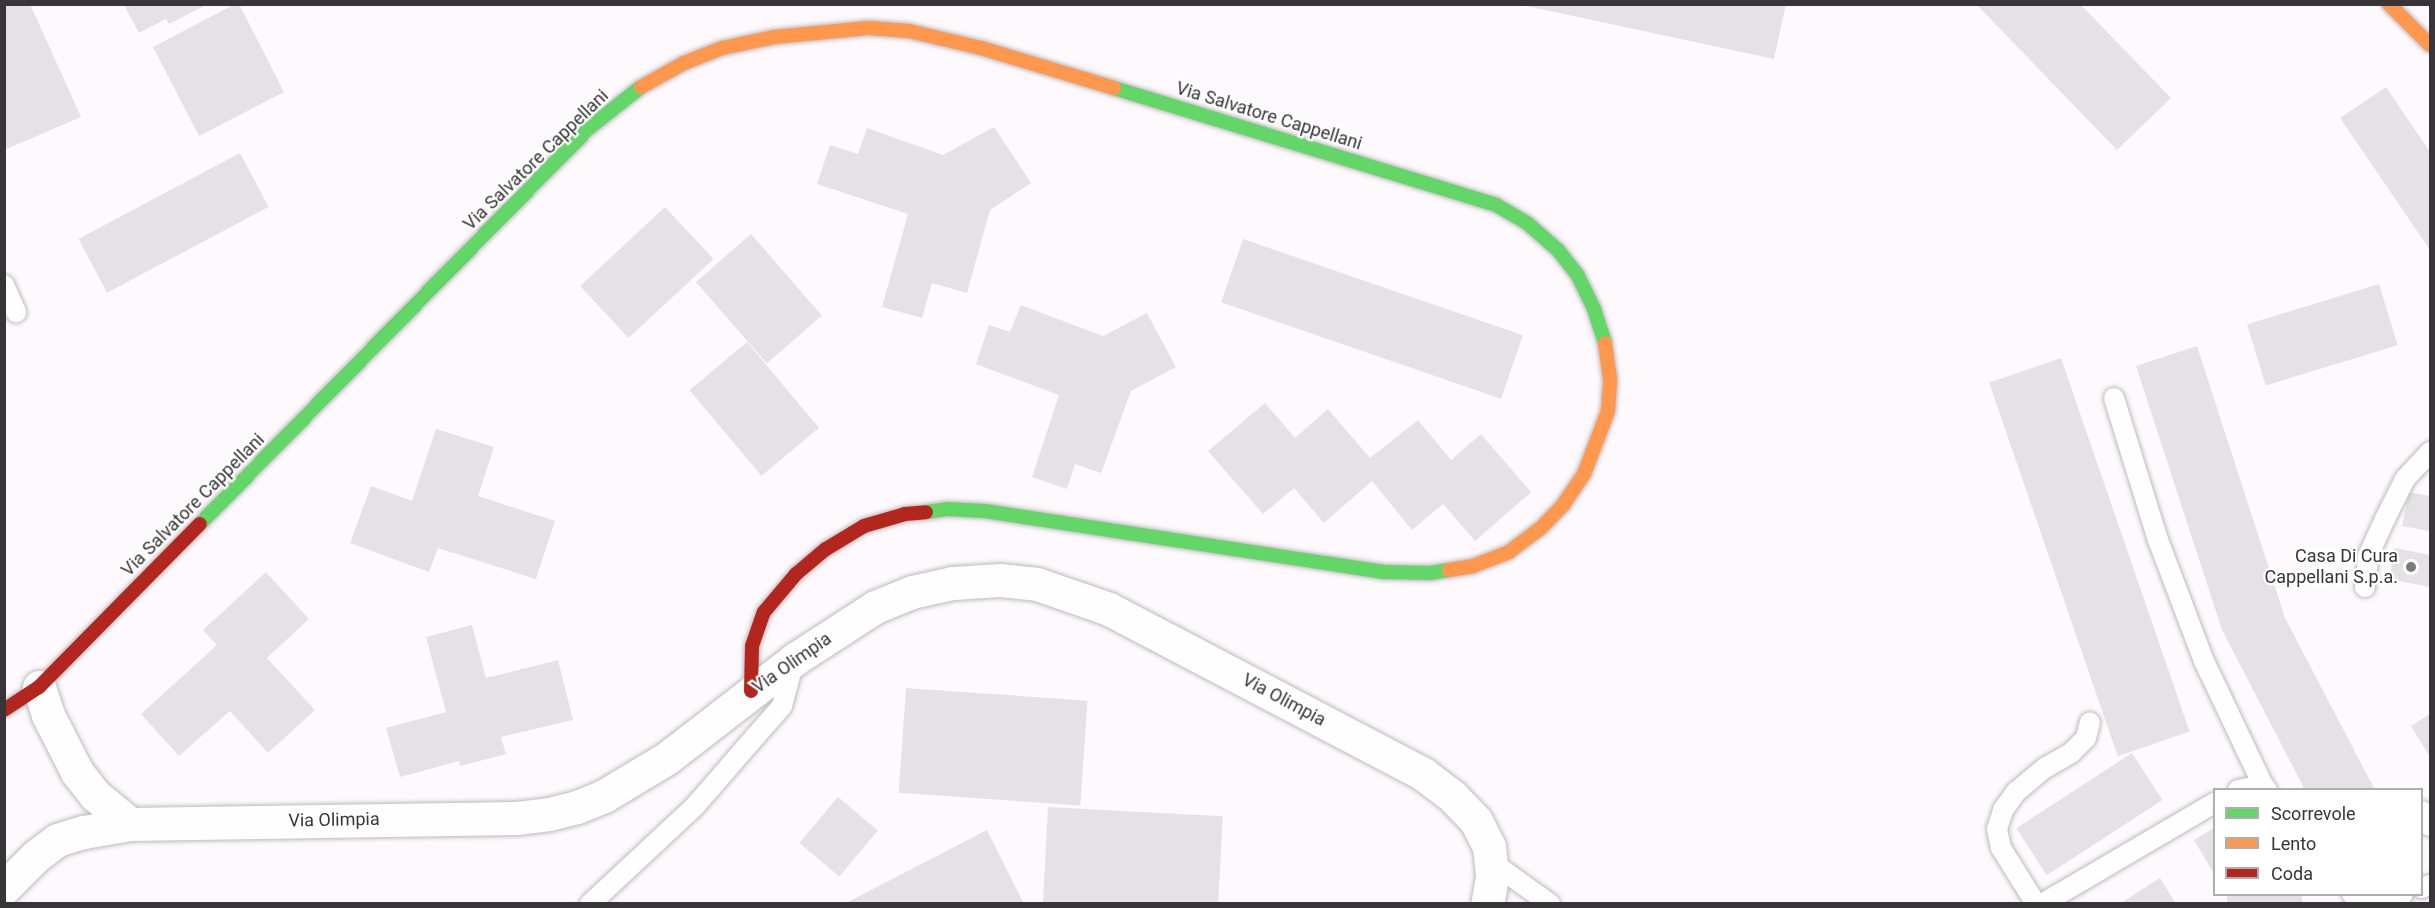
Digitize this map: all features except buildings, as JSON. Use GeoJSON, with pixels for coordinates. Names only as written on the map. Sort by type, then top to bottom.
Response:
{"type":"FeatureCollection","features":[{"type":"Feature","properties":{"kind":"street"},"geometry":{"type":"LineString","coordinates":[[2390,4],[2430,45]]}},
{"type":"Feature","properties":{"kind":"street","name":"Via Salvatore Cappellani"},"geometry":{"type":"LineString","coordinates":[[4,710],[39,687],[589,128],[621,101],[649,82],[684,63],[722,48],[774,37],[869,28],[909,31],[945,38],[1016,58],[1460,192],[1496,205],[1527,223],[1558,250],[1578,276],[1594,309],[1605,344],[1610,379],[1608,411],[1598,443],[1584,474],[1563,506],[1540,529],[1509,552],[1473,566],[1430,573],[1385,572],[985,511],[947,509],[905,514],[864,526],[826,549],[796,574],[764,612],[752,646],[751,691]]}},
{"type":"Feature","properties":{"kind":"street","name":"Via Olimpia"},"geometry":{"type":"LineString","coordinates":[[8,870],[57,840],[84,832],[130,824],[517,818],[549,814],[595,800],[667,758],[795,659],[875,608],[912,592],[953,583],[1000,580],[1037,584],[1080,598],[1146,626],[1423,774],[1453,797],[1476,821],[1489,846],[1492,877],[1487,903]]}},
{"type":"Feature","properties":{"kind":"street"},"geometry":{"type":"LineString","coordinates":[[39,687],[53,725],[76,771],[94,795],[130,824]]}},
{"type":"Feature","properties":{"kind":"lane"},"geometry":{"type":"LineString","coordinates":[[4,285],[16,312]]}},
{"type":"Feature","properties":{"kind":"lane"},"geometry":{"type":"LineString","coordinates":[[2114,398],[2158,540],[2204,661],[2265,788]]}},
{"type":"Feature","properties":{"kind":"lane"},"geometry":{"type":"LineString","coordinates":[[2365,587],[2368,556],[2385,519],[2405,479],[2430,452]]}},
{"type":"Feature","properties":{"kind":"lane"},"geometry":{"type":"LineString","coordinates":[[590,903],[695,806],[782,706],[795,659]]}},
{"type":"Feature","properties":{"kind":"lane"},"geometry":{"type":"LineString","coordinates":[[2036,903],[2001,848],[1997,829],[2003,810],[2016,792],[2045,768],[2071,753],[2086,738],[2090,722]]}},
{"type":"Feature","properties":{"kind":"lane"},"geometry":{"type":"LineString","coordinates":[[2042,903],[2213,804]]}},
{"type":"Feature","properties":{"kind":"lane"},"geometry":{"type":"LineString","coordinates":[[1490,861],[1550,903]]}},
{"type":"Feature","properties":{"kind":"lane"},"geometry":{"type":"LineString","coordinates":[[2361,896],[2383,901],[2397,896]]}},
{"type":"Feature","properties":{"kind":"traffic: fast"},"geometry":{"type":"LineString","coordinates":[[200,524],[589,128],[641,87]]}},
{"type":"Feature","properties":{"kind":"traffic: fast"},"geometry":{"type":"LineString","coordinates":[[1114,88],[1496,205],[1527,223],[1558,250],[1578,276],[1594,309],[1605,343]]}},
{"type":"Feature","properties":{"kind":"traffic: fast"},"geometry":{"type":"LineString","coordinates":[[926,512],[947,509],[985,511],[1385,572],[1430,573],[1449,570]]}},
{"type":"Feature","properties":{"kind":"traffic: slow"},"geometry":{"type":"LineString","coordinates":[[2389,4],[2430,45]]}},
{"type":"Feature","properties":{"kind":"traffic: slow"},"geometry":{"type":"LineString","coordinates":[[641,87],[684,63],[722,48],[774,37],[869,28],[909,31],[981,48],[1114,88]]}},
{"type":"Feature","properties":{"kind":"traffic: slow"},"geometry":{"type":"LineString","coordinates":[[1449,570],[1473,566],[1509,552],[1540,529],[1563,505],[1584,474],[1608,411],[1610,379],[1605,343]]}},
{"type":"Feature","properties":{"kind":"traffic: jam"},"geometry":{"type":"LineString","coordinates":[[751,691],[752,646],[764,612],[796,574],[826,549],[864,526],[905,514],[926,512]]}},
{"type":"Feature","properties":{"kind":"traffic: jam"},"geometry":{"type":"LineString","coordinates":[[4,710],[39,687],[200,524]]}},
{"type":"Feature","properties":{"kind":"place","name":"Casa Di Cura Cappellani S.p.a."},"geometry":{"type":"Point","coordinates":[2411,567]}}]}
